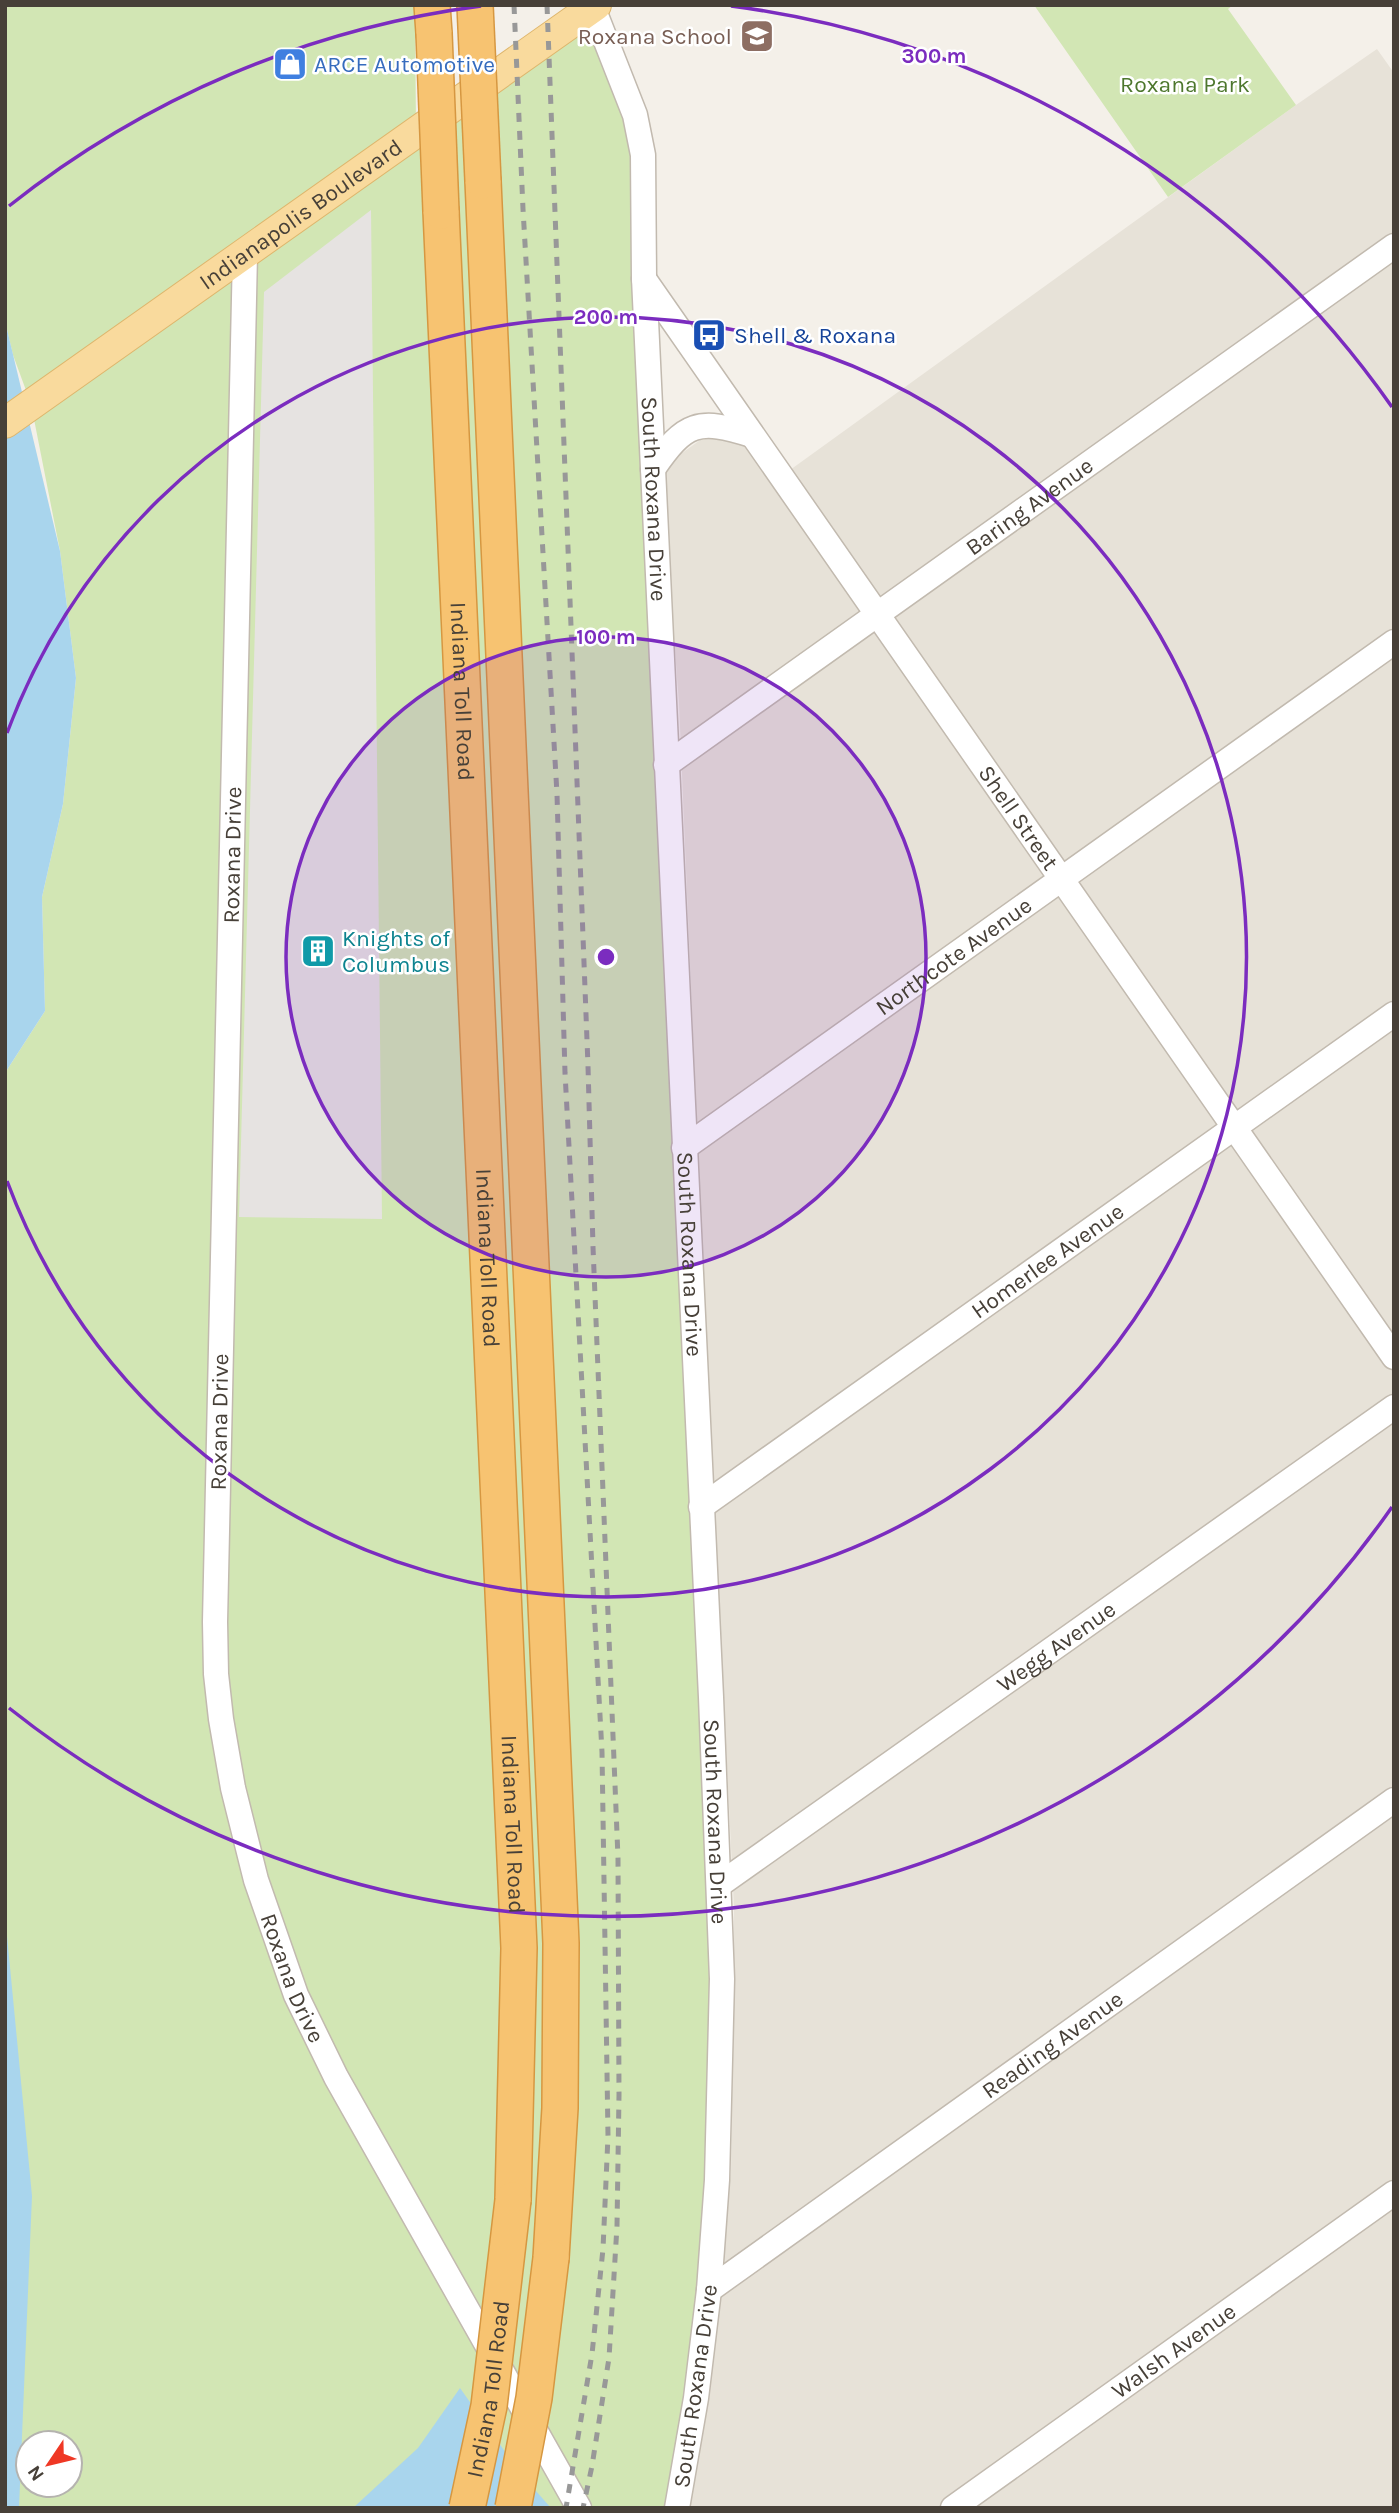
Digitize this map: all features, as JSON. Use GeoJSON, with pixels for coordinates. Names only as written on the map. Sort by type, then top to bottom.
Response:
{"type":"FeatureCollection","features":[{"type":"Feature","properties":{"kind":"highway","name":"Indiana Toll Road"},"geometry":{"type":"LineString","coordinates":[[475,5],[561,1943],[560,2108],[551,2258],[534,2398],[513,2508]]}},
{"type":"Feature","properties":{"kind":"highway","name":"Indiana Toll Road"},"geometry":{"type":"LineString","coordinates":[[433,19],[519,1948],[513,2200],[489,2406],[467,2508]]}},
{"type":"Feature","properties":{"kind":"main road","name":"Indianapolis Boulevard"},"geometry":{"type":"LineString","coordinates":[[5,423],[594,6]]}},
{"type":"Feature","properties":{"kind":"street","name":"South Roxana Drive"},"geometry":{"type":"LineString","coordinates":[[594,6],[635,115],[643,155],[644,278],[719,1885],[721,2084],[709,2290],[696,2398],[677,2508]]}},
{"type":"Feature","properties":{"kind":"street","name":"Baring Avenue"},"geometry":{"type":"LineString","coordinates":[[666,765],[1394,246]]}},
{"type":"Feature","properties":{"kind":"street","name":"Roxana Drive"},"geometry":{"type":"LineString","coordinates":[[245,253],[215,1608],[216,1674],[222,1729],[233,1788],[256,1880],[278,1949],[315,2037],[579,2508]]}},
{"type":"Feature","properties":{"kind":"street","name":"Shell Street"},"geometry":{"type":"LineString","coordinates":[[644,278],[1394,1357]]}},
{"type":"Feature","properties":{"kind":"street"},"geometry":{"type":"LineString","coordinates":[[653,469],[671,444],[694,428],[714,424],[752,435]]}},
{"type":"Feature","properties":{"kind":"street","name":"Northcote Avenue"},"geometry":{"type":"LineString","coordinates":[[684,1149],[1394,642]]}},
{"type":"Feature","properties":{"kind":"street","name":"Homerlee Avenue"},"geometry":{"type":"LineString","coordinates":[[701,1507],[1394,1014]]}},
{"type":"Feature","properties":{"kind":"street","name":"Wegg Avenue"},"geometry":{"type":"LineString","coordinates":[[719,1885],[1394,1407]]}},
{"type":"Feature","properties":{"kind":"street","name":"Reading Avenue"},"geometry":{"type":"LineString","coordinates":[[709,2290],[1394,1800]]}},
{"type":"Feature","properties":{"kind":"street","name":"Walsh Avenue"},"geometry":{"type":"LineString","coordinates":[[953,2508],[1394,2193]]}},
{"type":"Feature","properties":{"kind":"shaded area"},"geometry":{"type":"Polygon","coordinates":[[[1377,49],[1394,73],[1394,2508],[687,2508],[702,2426],[731,2172],[734,1907],[706,1342],[679,703],[661,468],[748,406],[790,470],[1377,49]]]}},
{"type":"Feature","properties":{"kind":"shaded area"},"geometry":{"type":"Polygon","coordinates":[[[371,210],[382,1219],[239,1217],[264,292],[371,210]]]}},
{"type":"Feature","properties":{"kind":"green space"},"geometry":{"type":"Polygon","coordinates":[[[5,5],[415,5],[416,130],[593,8],[635,115],[721,2084],[677,2508],[5,2508],[5,1073],[45,1011],[42,897],[63,804],[76,678],[60,551],[31,404],[13,355],[5,321],[5,5]]]}},
{"type":"Feature","properties":{"kind":"green space","name":"Roxana Park"},"geometry":{"type":"Polygon","coordinates":[[[1034,5],[1233,5],[1228,9],[1296,105],[1168,197],[1034,5]]]}},
{"type":"Feature","properties":{"kind":"water"},"geometry":{"type":"Polygon","coordinates":[[[5,321],[60,551],[76,678],[63,804],[42,897],[45,1011],[5,1073],[5,321]]]}},
{"type":"Feature","properties":{"kind":"water"},"geometry":{"type":"Polygon","coordinates":[[[5,1915],[32,2196],[22,2429],[14,2429],[14,2499],[19,2499],[19,2508],[5,2508],[5,1915]]]}},
{"type":"Feature","properties":{"kind":"water"},"geometry":{"type":"Polygon","coordinates":[[[460,2388],[520,2473],[551,2508],[353,2508],[418,2448],[460,2388]]]}},
{"type":"Feature","properties":{"kind":"railway"},"geometry":{"type":"LineString","coordinates":[[514,5],[523,209],[557,794],[565,1073],[602,1752],[608,2136],[603,2249],[592,2354],[566,2508]]}},
{"type":"Feature","properties":{"kind":"railway"},"geometry":{"type":"LineString","coordinates":[[547,5],[618,1858],[617,2226],[609,2358],[583,2508]]}},
{"type":"Feature","properties":{"kind":"place","name":"Roxana School"},"geometry":{"type":"Point","coordinates":[757,36]}},
{"type":"Feature","properties":{"kind":"place","name":"ARCE Automotive"},"geometry":{"type":"Point","coordinates":[290,64]}},
{"type":"Feature","properties":{"kind":"place","name":"Shell & Roxana"},"geometry":{"type":"Point","coordinates":[709,335]}},
{"type":"Feature","properties":{"kind":"place","name":"Knights of Columbus"},"geometry":{"type":"Point","coordinates":[318,951]}}]}
